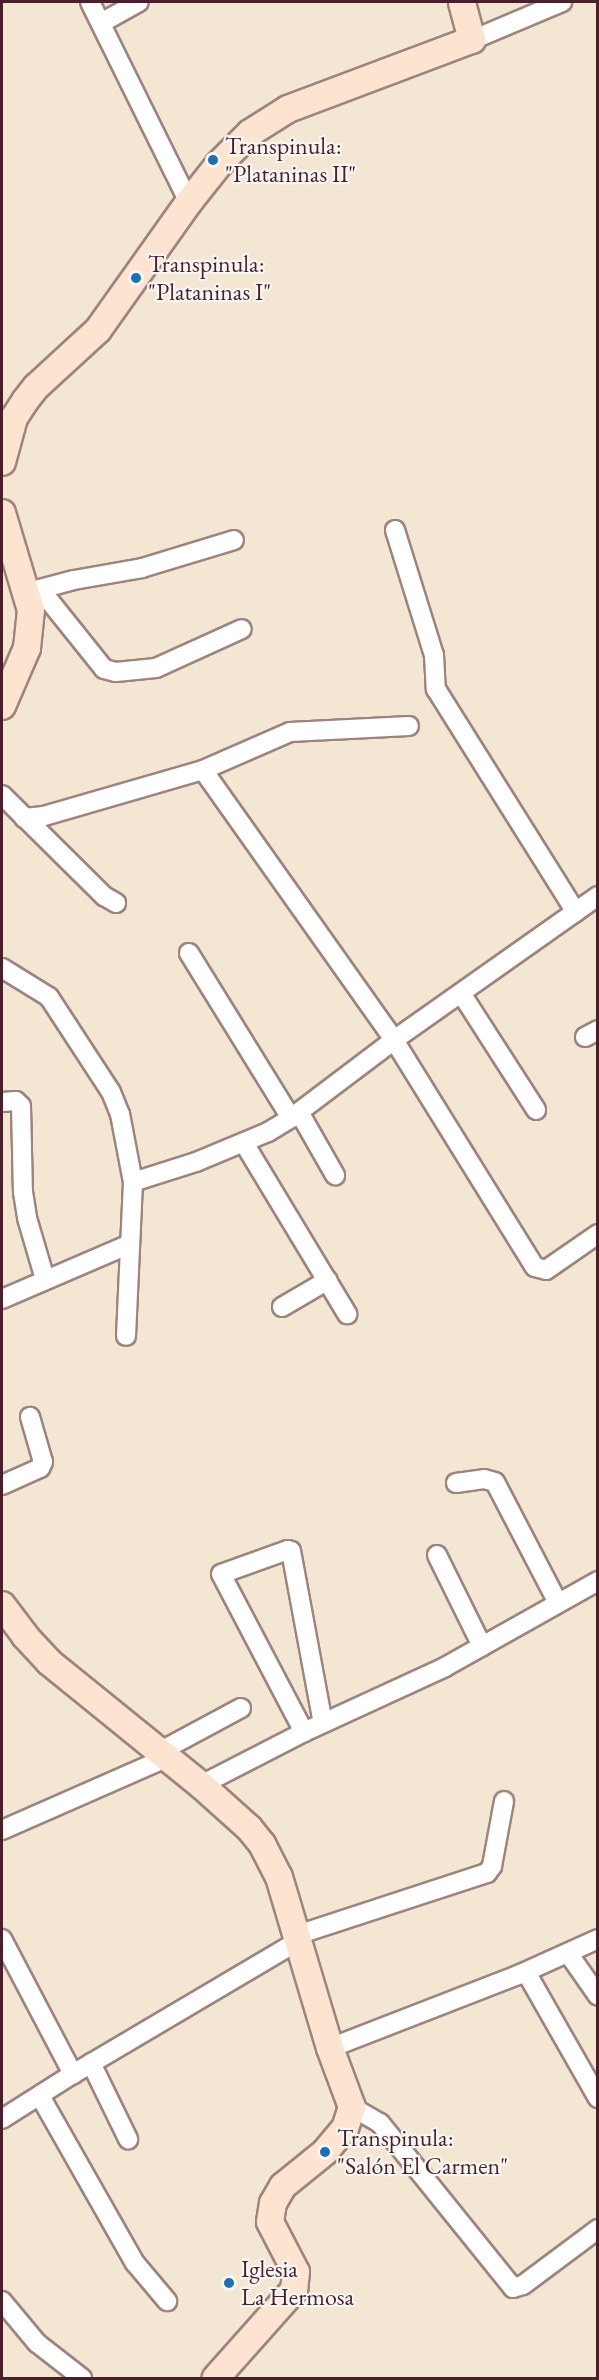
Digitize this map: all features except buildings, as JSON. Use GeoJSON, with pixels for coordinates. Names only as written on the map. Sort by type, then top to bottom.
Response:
{"type":"FeatureCollection","features":[{"type":"Feature","properties":{"kind":"street"},"geometry":{"type":"LineString","coordinates":[[90,2],[189,202]]}},
{"type":"Feature","properties":{"kind":"street"},"geometry":{"type":"LineString","coordinates":[[101,23],[139,2]]}},
{"type":"Feature","properties":{"kind":"street"},"geometry":{"type":"LineString","coordinates":[[462,2],[472,40]]}},
{"type":"Feature","properties":{"kind":"street"},"geometry":{"type":"LineString","coordinates":[[2,462],[14,418],[24,401],[110,315],[189,202],[234,148],[250,133],[272,117],[472,40],[562,2]]}},
{"type":"Feature","properties":{"kind":"street"},"geometry":{"type":"LineString","coordinates":[[2,513],[34,592],[108,671],[136,672],[156,668],[242,629]]}},
{"type":"Feature","properties":{"kind":"street"},"geometry":{"type":"LineString","coordinates":[[395,530],[434,655],[436,689],[576,912]]}},
{"type":"Feature","properties":{"kind":"street"},"geometry":{"type":"LineString","coordinates":[[34,592],[74,580],[142,568],[234,540]]}},
{"type":"Feature","properties":{"kind":"street"},"geometry":{"type":"LineString","coordinates":[[5,690],[30,635],[34,592]]}},
{"type":"Feature","properties":{"kind":"street"},"geometry":{"type":"LineString","coordinates":[[24,818],[44,816],[202,770],[290,732],[409,726]]}},
{"type":"Feature","properties":{"kind":"street"},"geometry":{"type":"LineString","coordinates":[[202,770],[394,1040],[535,1267],[546,1270],[597,1234]]}},
{"type":"Feature","properties":{"kind":"street"},"geometry":{"type":"LineString","coordinates":[[2,795],[104,896],[116,903]]}},
{"type":"Feature","properties":{"kind":"street"},"geometry":{"type":"LineString","coordinates":[[133,1182],[196,1162],[244,1143],[295,1115],[394,1040],[597,896]]}},
{"type":"Feature","properties":{"kind":"street"},"geometry":{"type":"LineString","coordinates":[[189,952],[335,1175]]}},
{"type":"Feature","properties":{"kind":"street"},"geometry":{"type":"LineString","coordinates":[[2,968],[50,997],[111,1092],[120,1114],[133,1182],[126,1336]]}},
{"type":"Feature","properties":{"kind":"street"},"geometry":{"type":"LineString","coordinates":[[461,993],[536,1110]]}},
{"type":"Feature","properties":{"kind":"street"},"geometry":{"type":"LineString","coordinates":[[2,1102],[16,1101],[21,1106],[24,1201],[45,1279]]}},
{"type":"Feature","properties":{"kind":"street"},"geometry":{"type":"LineString","coordinates":[[244,1143],[347,1314]]}},
{"type":"Feature","properties":{"kind":"street"},"geometry":{"type":"LineString","coordinates":[[2,1299],[130,1244]]}},
{"type":"Feature","properties":{"kind":"street"},"geometry":{"type":"LineString","coordinates":[[282,1307],[328,1280]]}},
{"type":"Feature","properties":{"kind":"street"},"geometry":{"type":"LineString","coordinates":[[2,1485],[40,1468],[43,1462],[30,1417]]}},
{"type":"Feature","properties":{"kind":"street"},"geometry":{"type":"LineString","coordinates":[[456,1483],[484,1479],[495,1482],[558,1603]]}},
{"type":"Feature","properties":{"kind":"street"},"geometry":{"type":"LineString","coordinates":[[304,1732],[221,1574],[288,1550],[291,1551],[323,1724]]}},
{"type":"Feature","properties":{"kind":"street"},"geometry":{"type":"LineString","coordinates":[[437,1556],[482,1646]]}},
{"type":"Feature","properties":{"kind":"street"},"geometry":{"type":"LineString","coordinates":[[201,1785],[304,1732],[445,1667],[597,1581]]}},
{"type":"Feature","properties":{"kind":"street"},"geometry":{"type":"LineString","coordinates":[[2,1608],[50,1662],[201,1785],[249,1828],[262,1844],[279,1877],[330,2048],[352,2107],[345,2128],[325,2152],[283,2186],[273,2203],[270,2222],[296,2272],[294,2290],[216,2379]]}},
{"type":"Feature","properties":{"kind":"street"},"geometry":{"type":"LineString","coordinates":[[2,1830],[162,1755],[241,1708]]}},
{"type":"Feature","properties":{"kind":"street"},"geometry":{"type":"LineString","coordinates":[[2,2119],[297,1938],[487,1873],[491,1868],[504,1802]]}},
{"type":"Feature","properties":{"kind":"street"},"geometry":{"type":"LineString","coordinates":[[2,1939],[73,2074]]}},
{"type":"Feature","properties":{"kind":"street"},"geometry":{"type":"LineString","coordinates":[[330,2048],[526,1972],[597,1939]]}},
{"type":"Feature","properties":{"kind":"street"},"geometry":{"type":"LineString","coordinates":[[568,1953],[597,1996]]}},
{"type":"Feature","properties":{"kind":"street"},"geometry":{"type":"LineString","coordinates":[[526,1972],[597,2098]]}},
{"type":"Feature","properties":{"kind":"street"},"geometry":{"type":"LineString","coordinates":[[91,2063],[128,2139]]}},
{"type":"Feature","properties":{"kind":"street"},"geometry":{"type":"LineString","coordinates":[[40,2096],[135,2263],[167,2301]]}},
{"type":"Feature","properties":{"kind":"street"},"geometry":{"type":"LineString","coordinates":[[352,2107],[380,2123],[513,2288],[523,2285],[597,2229]]}},
{"type":"Feature","properties":{"kind":"street"},"geometry":{"type":"LineString","coordinates":[[2,2301],[37,2343],[81,2379]]}},
{"type":"Feature","properties":{"kind":"place","name":"Transpinula: \"Plataninas II\""},"geometry":{"type":"Point","coordinates":[213,160]}},
{"type":"Feature","properties":{"kind":"place","name":"Transpinula: \"Plataninas I\""},"geometry":{"type":"Point","coordinates":[136,278]}},
{"type":"Feature","properties":{"kind":"place","name":"Transpinula: \"Salón El Carmen\""},"geometry":{"type":"Point","coordinates":[325,2152]}},
{"type":"Feature","properties":{"kind":"place","name":"Iglesia La Hermosa"},"geometry":{"type":"Point","coordinates":[229,2283]}}]}
